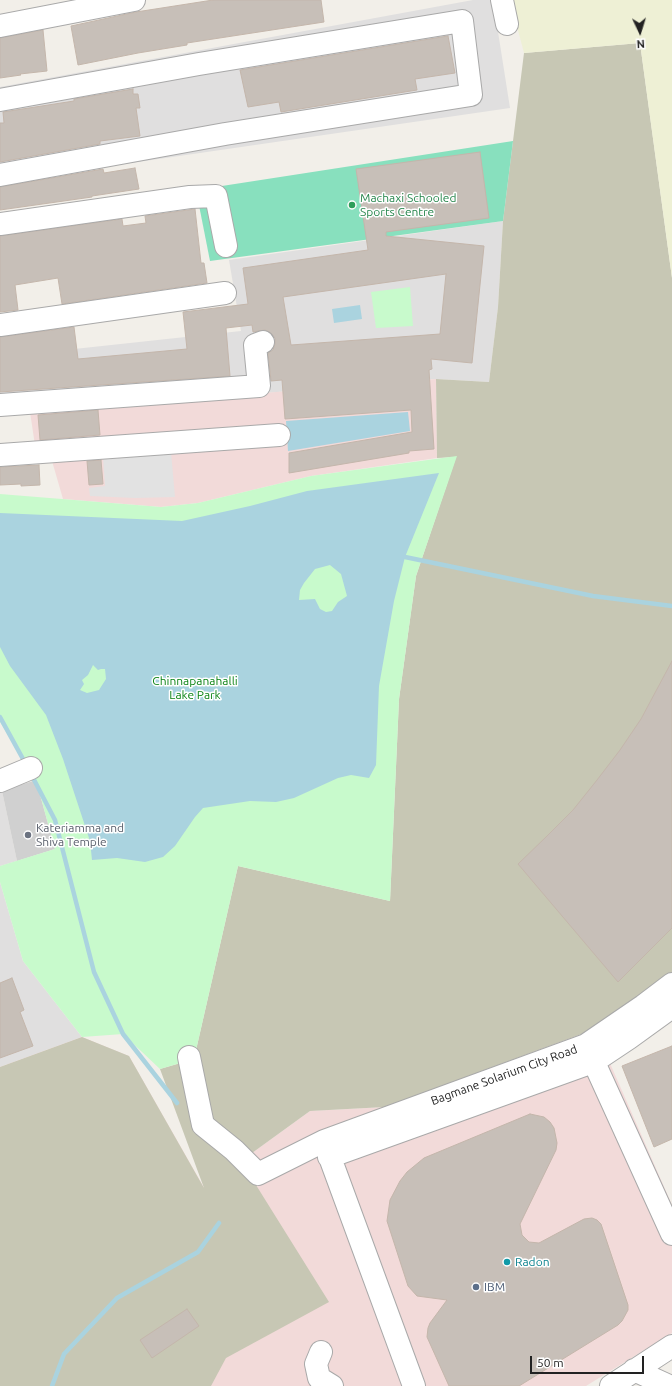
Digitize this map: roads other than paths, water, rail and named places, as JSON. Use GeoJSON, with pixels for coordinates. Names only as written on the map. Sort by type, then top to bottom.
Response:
{"type":"FeatureCollection","features":[{"type":"Feature","properties":{"kind":"street"},"geometry":{"type":"LineString","coordinates":[[0,26],[134,0]]}},
{"type":"Feature","properties":{"kind":"street"},"geometry":{"type":"LineString","coordinates":[[502,0],[507,24]]}},
{"type":"Feature","properties":{"kind":"street"},"geometry":{"type":"LineString","coordinates":[[0,100],[192,65],[462,20],[471,95],[225,134],[0,175]]}},
{"type":"Feature","properties":{"kind":"street"},"geometry":{"type":"LineString","coordinates":[[0,224],[190,197],[216,196],[226,246]]}},
{"type":"Feature","properties":{"kind":"street"},"geometry":{"type":"LineString","coordinates":[[0,325],[225,293]]}},
{"type":"Feature","properties":{"kind":"street"},"geometry":{"type":"LineString","coordinates":[[0,405],[258,386],[255,345],[263,342]]}},
{"type":"Feature","properties":{"kind":"street"},"geometry":{"type":"LineString","coordinates":[[0,455],[280,435]]}},
{"type":"Feature","properties":{"kind":"street"},"geometry":{"type":"LineString","coordinates":[[0,781],[31,768]]}},
{"type":"Feature","properties":{"kind":"street","name":"Bagmane Solarium City Road"},"geometry":{"type":"LineString","coordinates":[[590,1053],[643,1006],[672,984]]}},
{"type":"Feature","properties":{"kind":"street","name":"Bagmane Solarium City Road"},"geometry":{"type":"LineString","coordinates":[[189,1057],[203,1125],[234,1150],[258,1174],[629,1038],[672,1007]]}},
{"type":"Feature","properties":{"kind":"street"},"geometry":{"type":"LineString","coordinates":[[590,1053],[672,1234]]}},
{"type":"Feature","properties":{"kind":"street"},"geometry":{"type":"LineString","coordinates":[[326,1149],[414,1386]]}},
{"type":"Feature","properties":{"kind":"street"},"geometry":{"type":"LineString","coordinates":[[611,1386],[672,1346]]}},
{"type":"Feature","properties":{"kind":"street"},"geometry":{"type":"LineString","coordinates":[[321,1352],[316,1364],[319,1378],[332,1386]]}},
{"type":"Feature","properties":{"kind":"street"},"geometry":{"type":"LineString","coordinates":[[634,1370],[669,1386]]}},
{"type":"Feature","properties":{"kind":"water"},"geometry":{"type":"Polygon","coordinates":[[[360,305],[362,319],[334,323],[332,309],[360,305]]]}},
{"type":"Feature","properties":{"kind":"water"},"geometry":{"type":"Polygon","coordinates":[[[408,412],[410,431],[288,451],[286,421],[408,412]]]}},
{"type":"Feature","properties":{"kind":"water"},"geometry":{"type":"Polygon","coordinates":[[[439,473],[405,557],[394,601],[379,686],[376,765],[369,778],[351,775],[338,778],[294,798],[276,802],[250,801],[203,808],[175,846],[163,857],[145,862],[117,858],[92,860],[90,841],[63,759],[46,715],[10,666],[0,647],[0,513],[182,521],[250,506],[307,491],[439,473]],[[330,565],[315,569],[300,590],[299,600],[315,599],[320,609],[326,612],[332,611],[338,602],[347,596],[341,574],[330,565]],[[93,665],[88,675],[82,680],[84,684],[80,690],[87,693],[99,690],[106,679],[105,669],[98,670],[93,665]]]}},
{"type":"Feature","properties":{"kind":"waterway"},"geometry":{"type":"LineString","coordinates":[[405,557],[593,596],[672,606]]}},
{"type":"Feature","properties":{"kind":"waterway"},"geometry":{"type":"LineString","coordinates":[[0,717],[23,759]]}},
{"type":"Feature","properties":{"kind":"waterway"},"geometry":{"type":"LineString","coordinates":[[31,774],[55,820],[94,972],[123,1034],[177,1103]]}},
{"type":"Feature","properties":{"kind":"waterway"},"geometry":{"type":"LineString","coordinates":[[52,1386],[64,1354],[117,1298],[198,1252],[219,1223]]}},
{"type":"Feature","properties":{"kind":"place","name":"Machaxi Schooled Sports Centre"},"geometry":{"type":"Point","coordinates":[352,205]}},
{"type":"Feature","properties":{"kind":"place","name":"Kateriamma and Shiva Temple"},"geometry":{"type":"Point","coordinates":[28,835]}},
{"type":"Feature","properties":{"kind":"place","name":"Radon"},"geometry":{"type":"Point","coordinates":[507,1262]}},
{"type":"Feature","properties":{"kind":"place","name":"IBM"},"geometry":{"type":"Point","coordinates":[476,1287]}},
{"type":"Feature","properties":{"kind":"park label","name":"Chinnapanahalli Lake Park"},"geometry":{"type":"Point","coordinates":[195,688]}}]}
